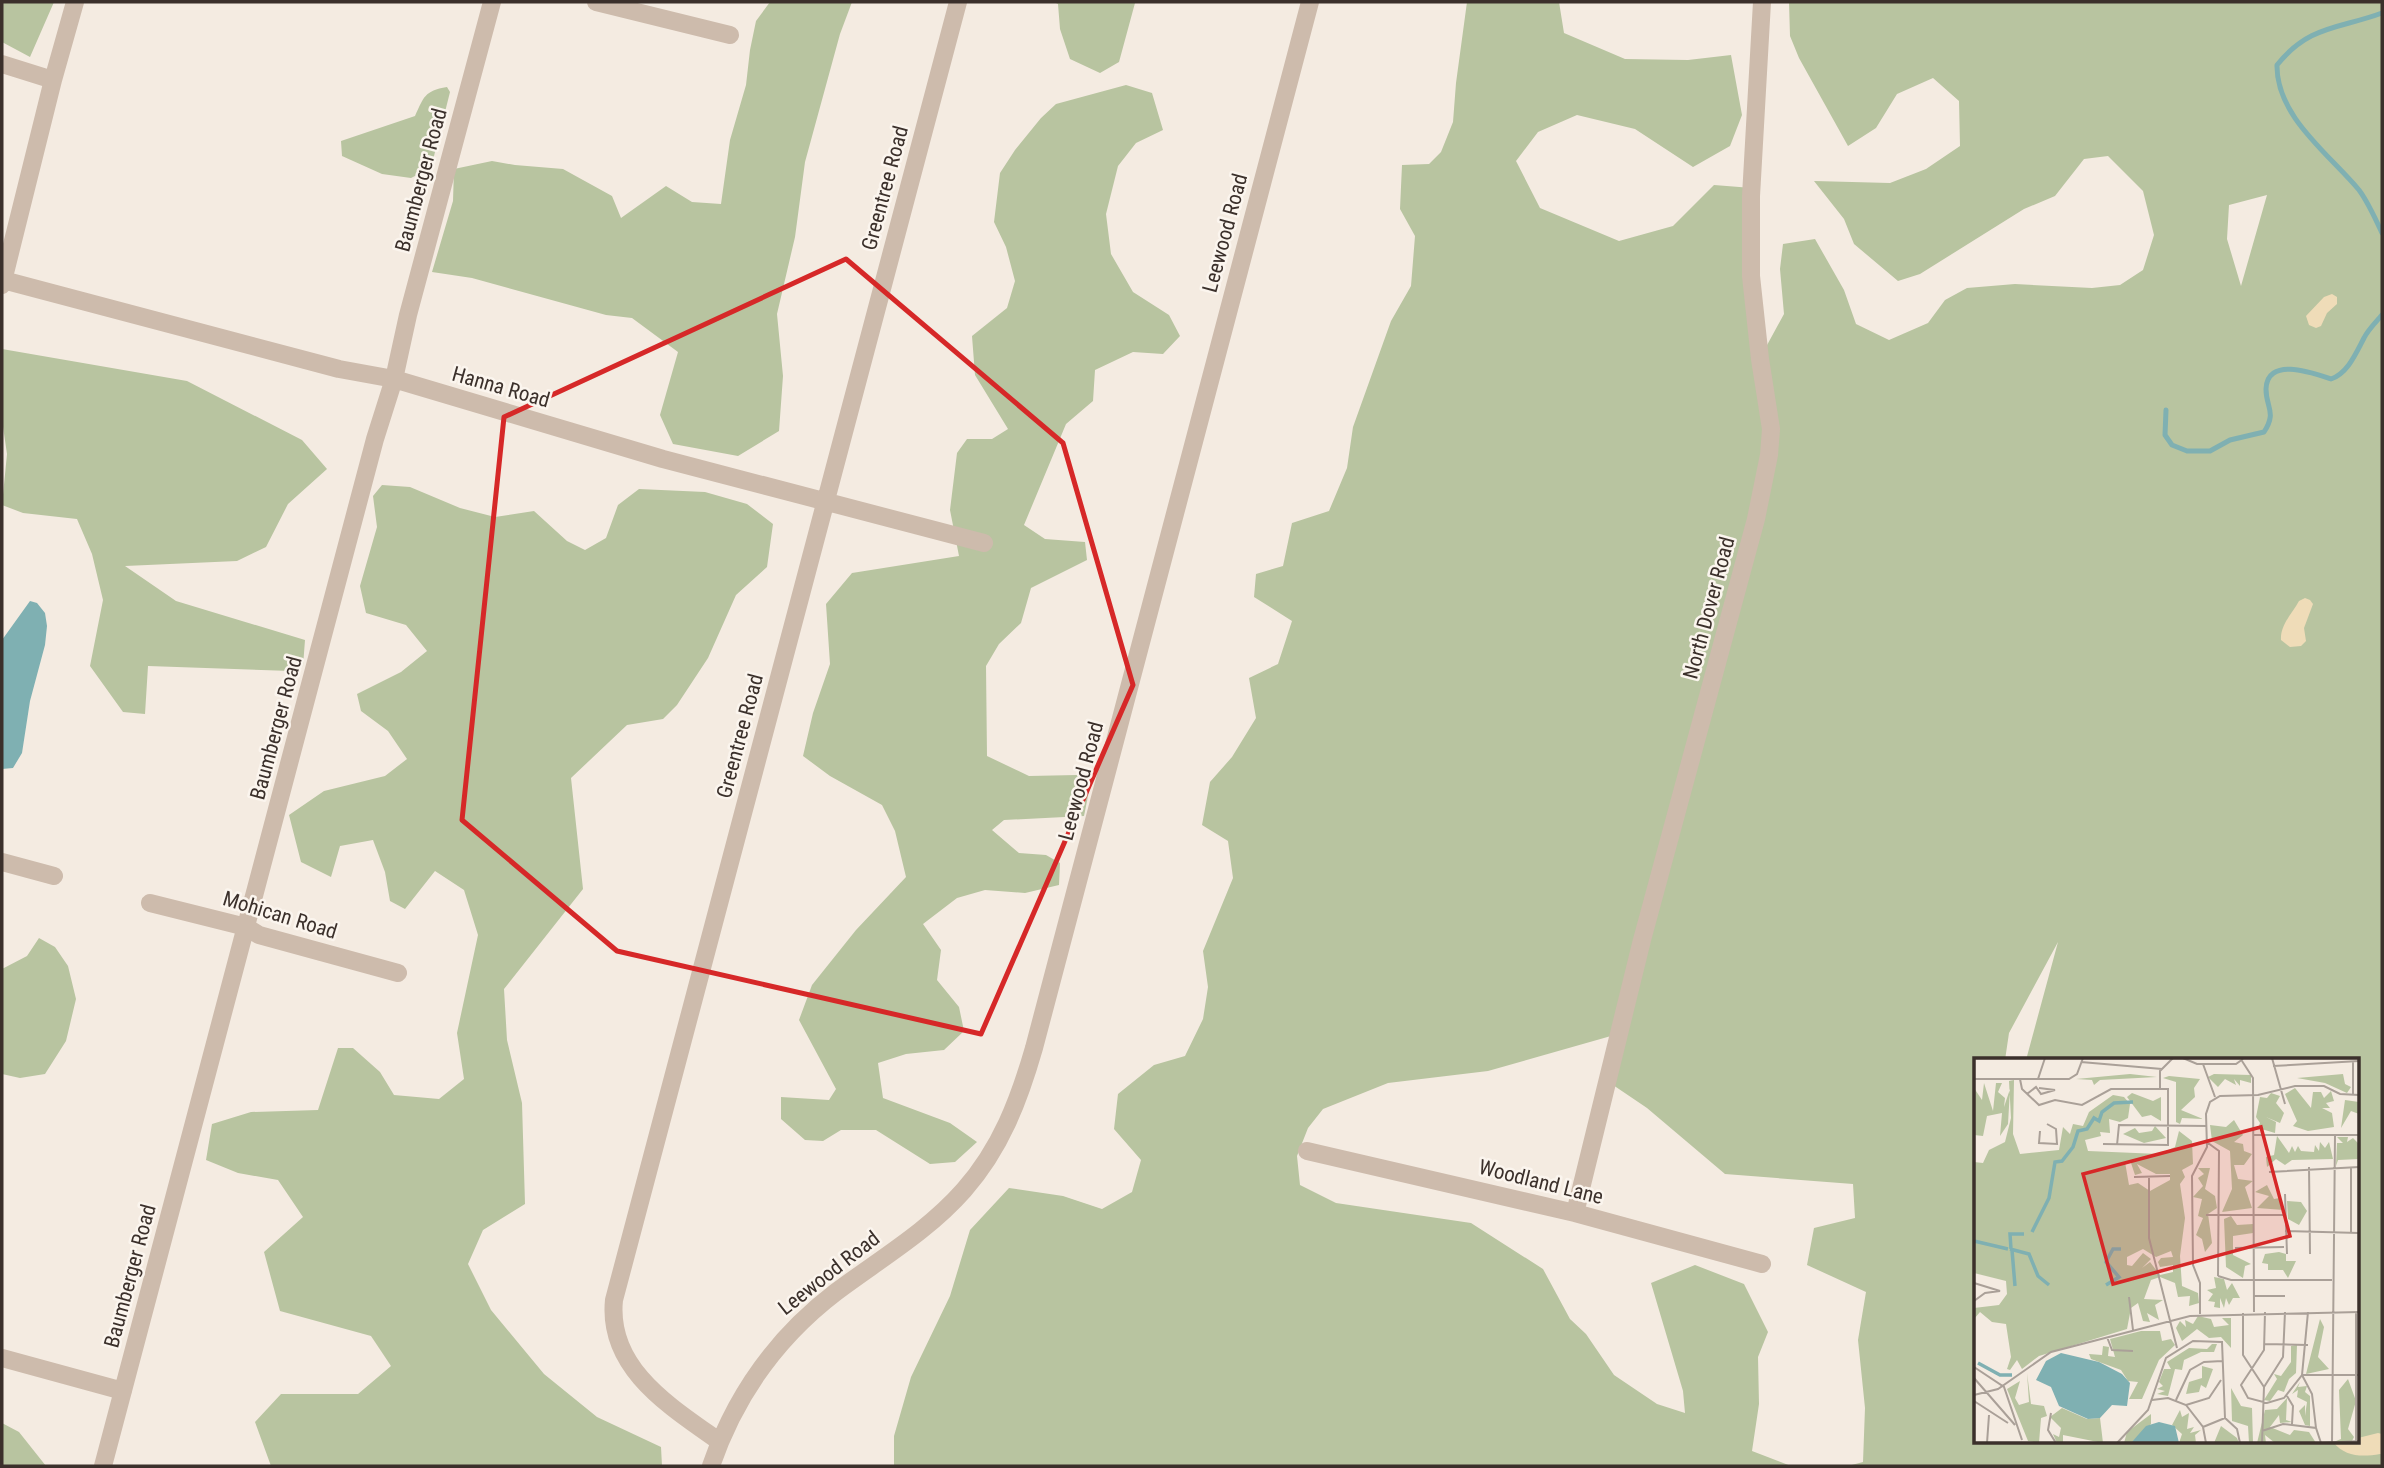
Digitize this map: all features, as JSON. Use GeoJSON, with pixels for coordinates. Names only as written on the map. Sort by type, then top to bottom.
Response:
{"type":"FeatureCollection","features":[{"type":"Feature","properties":{"kind":"street"},"geometry":{"type":"LineString","coordinates":[[3,283],[75,2]]}},
{"type":"Feature","properties":{"kind":"street","name":"Baumberger Road"},"geometry":{"type":"LineString","coordinates":[[103,1466],[492,2]]}},
{"type":"Feature","properties":{"kind":"street"},"geometry":{"type":"LineString","coordinates":[[596,2],[730,34]]}},
{"type":"Feature","properties":{"kind":"street","name":"Greentree Road"},"geometry":{"type":"LineString","coordinates":[[720,1442],[664,1402],[634,1369],[617,1340],[613,1308],[958,2]]}},
{"type":"Feature","properties":{"kind":"street","name":"Leewood Road"},"geometry":{"type":"LineString","coordinates":[[711,1466],[720,1442],[754,1377],[782,1341],[824,1301],[946,1209],[992,1153],[1015,1107],[1034,1048],[1310,2]]}},
{"type":"Feature","properties":{"kind":"street","name":"North Dover Road"},"geometry":{"type":"LineString","coordinates":[[1575,1213],[1642,940],[1756,519],[1769,455],[1770,415],[1755,317],[1751,262],[1751,195],[1762,2]]}},
{"type":"Feature","properties":{"kind":"street"},"geometry":{"type":"LineString","coordinates":[[2,64],[53,80]]}},
{"type":"Feature","properties":{"kind":"street","name":"Hanna Road"},"geometry":{"type":"LineString","coordinates":[[3,283],[339,369],[394,379],[663,459],[985,544]]}},
{"type":"Feature","properties":{"kind":"street"},"geometry":{"type":"LineString","coordinates":[[2,862],[54,876]]}},
{"type":"Feature","properties":{"kind":"street","name":"Mohican Road"},"geometry":{"type":"LineString","coordinates":[[150,902],[246,927],[259,934],[398,973]]}},
{"type":"Feature","properties":{"kind":"street","name":"Woodland Lane"},"geometry":{"type":"LineString","coordinates":[[1307,1151],[1575,1213],[1762,1264]]}},
{"type":"Feature","properties":{"kind":"street"},"geometry":{"type":"LineString","coordinates":[[2,1357],[123,1391]]}},
{"type":"Feature","properties":{"kind":"highlighted area"},"geometry":{"type":"Polygon","coordinates":[[[846,259],[1063,443],[1133,685],[981,1034],[617,951],[462,820],[504,417],[846,259]]]}},
{"type":"Feature","properties":{"kind":"green space"},"geometry":{"type":"Polygon","coordinates":[[[2,2],[54,2],[30,57],[2,42],[2,2]]]}},
{"type":"Feature","properties":{"kind":"green space"},"geometry":{"type":"Polygon","coordinates":[[[770,2],[852,2],[840,34],[805,162],[795,237],[777,314],[783,376],[779,431],[738,456],[673,444],[660,415],[678,352],[632,318],[606,315],[472,278],[432,272],[453,201],[454,169],[492,161],[563,169],[612,196],[621,218],[666,186],[692,202],[721,204],[730,140],[746,85],[756,21],[770,2]]]}},
{"type":"Feature","properties":{"kind":"green space"},"geometry":{"type":"Polygon","coordinates":[[[1054,2],[1140,2],[1135,3],[1119,62],[1100,73],[1070,59],[1060,29],[1058,4],[1054,2]]]}},
{"type":"Feature","properties":{"kind":"green space"},"geometry":{"type":"Polygon","coordinates":[[[1467,2],[1559,2],[1564,33],[1625,59],[1688,60],[1731,55],[1742,115],[1730,146],[1693,167],[1635,129],[1577,115],[1538,132],[1516,161],[1540,208],[1619,241],[1673,226],[1714,185],[1752,188],[1760,358],[1784,314],[1780,269],[1783,244],[1815,239],[1844,290],[1856,324],[1889,340],[1928,323],[1945,300],[1967,288],[2015,284],[2092,288],[2120,285],[2143,270],[2154,235],[2143,191],[2108,156],[2084,159],[2055,196],[2024,209],[1920,274],[1898,281],[1854,244],[1844,219],[1814,181],[1890,183],[1926,169],[1960,146],[1959,101],[1933,78],[1897,94],[1876,128],[1848,146],[1799,58],[1790,36],[1789,2],[2382,2],[2382,1466],[1848,1466],[1863,1462],[1865,1408],[1858,1340],[1866,1292],[1807,1265],[1814,1228],[1855,1218],[1853,1184],[1725,1174],[1647,1108],[1613,1085],[1618,1034],[1488,1071],[1388,1083],[1323,1109],[1308,1128],[1297,1156],[1300,1185],[1336,1203],[1471,1223],[1543,1269],[1570,1319],[1586,1334],[1614,1375],[1657,1404],[1685,1413],[1683,1391],[1651,1283],[1695,1265],[1744,1284],[1768,1332],[1758,1357],[1759,1404],[1752,1451],[1791,1466],[894,1466],[894,1436],[911,1377],[950,1296],[970,1230],[1009,1188],[1063,1196],[1102,1209],[1132,1192],[1141,1160],[1114,1129],[1118,1094],[1154,1065],[1185,1056],[1203,1019],[1208,987],[1203,951],[1233,878],[1228,841],[1202,825],[1210,782],[1232,757],[1256,718],[1249,678],[1278,664],[1292,621],[1254,597],[1256,574],[1283,566],[1292,523],[1329,511],[1347,468],[1353,427],[1391,321],[1411,286],[1415,236],[1400,209],[1402,165],[1429,164],[1441,152],[1453,122],[1467,2]],[[2267,195],[2229,205],[2227,239],[2241,286],[2267,195]]]}},
{"type":"Feature","properties":{"kind":"green space"},"geometry":{"type":"Polygon","coordinates":[[[1126,85],[1152,93],[1163,130],[1136,143],[1118,166],[1106,214],[1111,254],[1133,292],[1169,315],[1180,336],[1163,354],[1133,352],[1095,370],[1093,401],[1066,424],[1024,525],[1045,539],[1085,542],[1087,560],[1031,588],[1021,623],[999,644],[986,666],[987,756],[1029,776],[1077,775],[1089,791],[1084,816],[1004,820],[992,830],[1019,853],[1046,855],[1060,863],[1059,885],[1025,893],[985,890],[957,898],[923,924],[941,950],[937,980],[959,1007],[964,1031],[944,1050],[906,1054],[878,1063],[883,1098],[950,1123],[977,1142],[955,1162],[930,1164],[876,1130],[841,1130],[823,1141],[805,1140],[781,1119],[781,1097],[829,1100],[836,1089],[799,1020],[812,985],[856,930],[906,877],[895,831],[882,805],[830,776],[803,756],[813,713],[830,664],[826,604],[852,573],[959,556],[950,510],[957,453],[967,439],[992,439],[1008,429],[975,375],[972,336],[1007,308],[1015,281],[1006,247],[994,222],[1000,173],[1015,150],[1056,104],[1126,85]]]}},
{"type":"Feature","properties":{"kind":"green space"},"geometry":{"type":"Polygon","coordinates":[[[447,87],[450,92],[431,168],[411,178],[382,174],[342,156],[341,141],[415,116],[429,93],[447,87]]]}},
{"type":"Feature","properties":{"kind":"green space"},"geometry":{"type":"Polygon","coordinates":[[[2,349],[187,381],[302,440],[327,469],[288,504],[266,547],[237,561],[125,566],[176,601],[305,640],[303,666],[291,671],[148,666],[145,714],[123,712],[90,666],[103,600],[92,554],[77,519],[23,513],[2,505],[7,454],[2,420],[2,349]]]}},
{"type":"Feature","properties":{"kind":"green space"},"geometry":{"type":"Polygon","coordinates":[[[382,485],[410,487],[460,508],[495,517],[534,511],[567,541],[585,550],[606,538],[618,505],[639,489],[705,492],[747,504],[773,524],[767,567],[736,595],[708,658],[677,705],[663,719],[627,725],[571,778],[583,889],[504,989],[507,1040],[522,1103],[525,1204],[483,1230],[468,1264],[491,1310],[544,1374],[597,1417],[661,1447],[662,1466],[271,1466],[255,1422],[281,1394],[358,1394],[391,1366],[371,1336],[280,1311],[264,1252],[303,1217],[278,1180],[238,1173],[206,1160],[212,1124],[251,1112],[318,1110],[338,1048],[353,1048],[380,1072],[394,1095],[439,1099],[464,1079],[457,1033],[478,935],[464,890],[435,871],[405,909],[390,901],[385,872],[373,840],[340,846],[331,877],[301,862],[289,815],[324,791],[385,776],[407,759],[388,731],[361,711],[357,694],[401,672],[427,651],[406,625],[366,613],[360,586],[377,527],[373,496],[382,485]]]}},
{"type":"Feature","properties":{"kind":"green space"},"geometry":{"type":"Polygon","coordinates":[[[39,938],[55,947],[68,966],[76,999],[66,1041],[45,1074],[20,1078],[2,1074],[2,969],[27,956],[39,938]]]}},
{"type":"Feature","properties":{"kind":"green space"},"geometry":{"type":"Polygon","coordinates":[[[2,1423],[19,1432],[46,1466],[2,1466],[2,1423]]]}},
{"type":"Feature","properties":{"kind":"sand"},"geometry":{"type":"Polygon","coordinates":[[[2332,294],[2337,297],[2337,304],[2327,313],[2321,326],[2316,328],[2309,325],[2306,316],[2324,297],[2332,294]]]}},
{"type":"Feature","properties":{"kind":"sand"},"geometry":{"type":"Polygon","coordinates":[[[2305,598],[2313,604],[2304,628],[2306,641],[2301,646],[2290,647],[2281,640],[2282,629],[2299,601],[2305,598]]]}},
{"type":"Feature","properties":{"kind":"sand"},"geometry":{"type":"Polygon","coordinates":[[[2382,1434],[2382,1454],[2354,1455],[2335,1444],[2360,1444],[2360,1438],[2382,1434]]]}},
{"type":"Feature","properties":{"kind":"water"},"geometry":{"type":"Polygon","coordinates":[[[30,601],[37,603],[45,613],[45,645],[30,701],[22,753],[13,768],[2,769],[2,640],[30,601]]]}},
{"type":"Feature","properties":{"kind":"waterway"},"geometry":{"type":"LineString","coordinates":[[2382,13],[2313,35],[2301,42],[2277,65],[2279,84],[2285,101],[2306,133],[2359,190],[2382,233]]}},
{"type":"Feature","properties":{"kind":"waterway"},"geometry":{"type":"LineString","coordinates":[[2166,410],[2165,435],[2172,445],[2187,451],[2210,451],[2230,440],[2264,432],[2270,420],[2266,389],[2268,379],[2274,373],[2292,369],[2331,379],[2337,376],[2351,362],[2368,332],[2382,315]]}}]}
